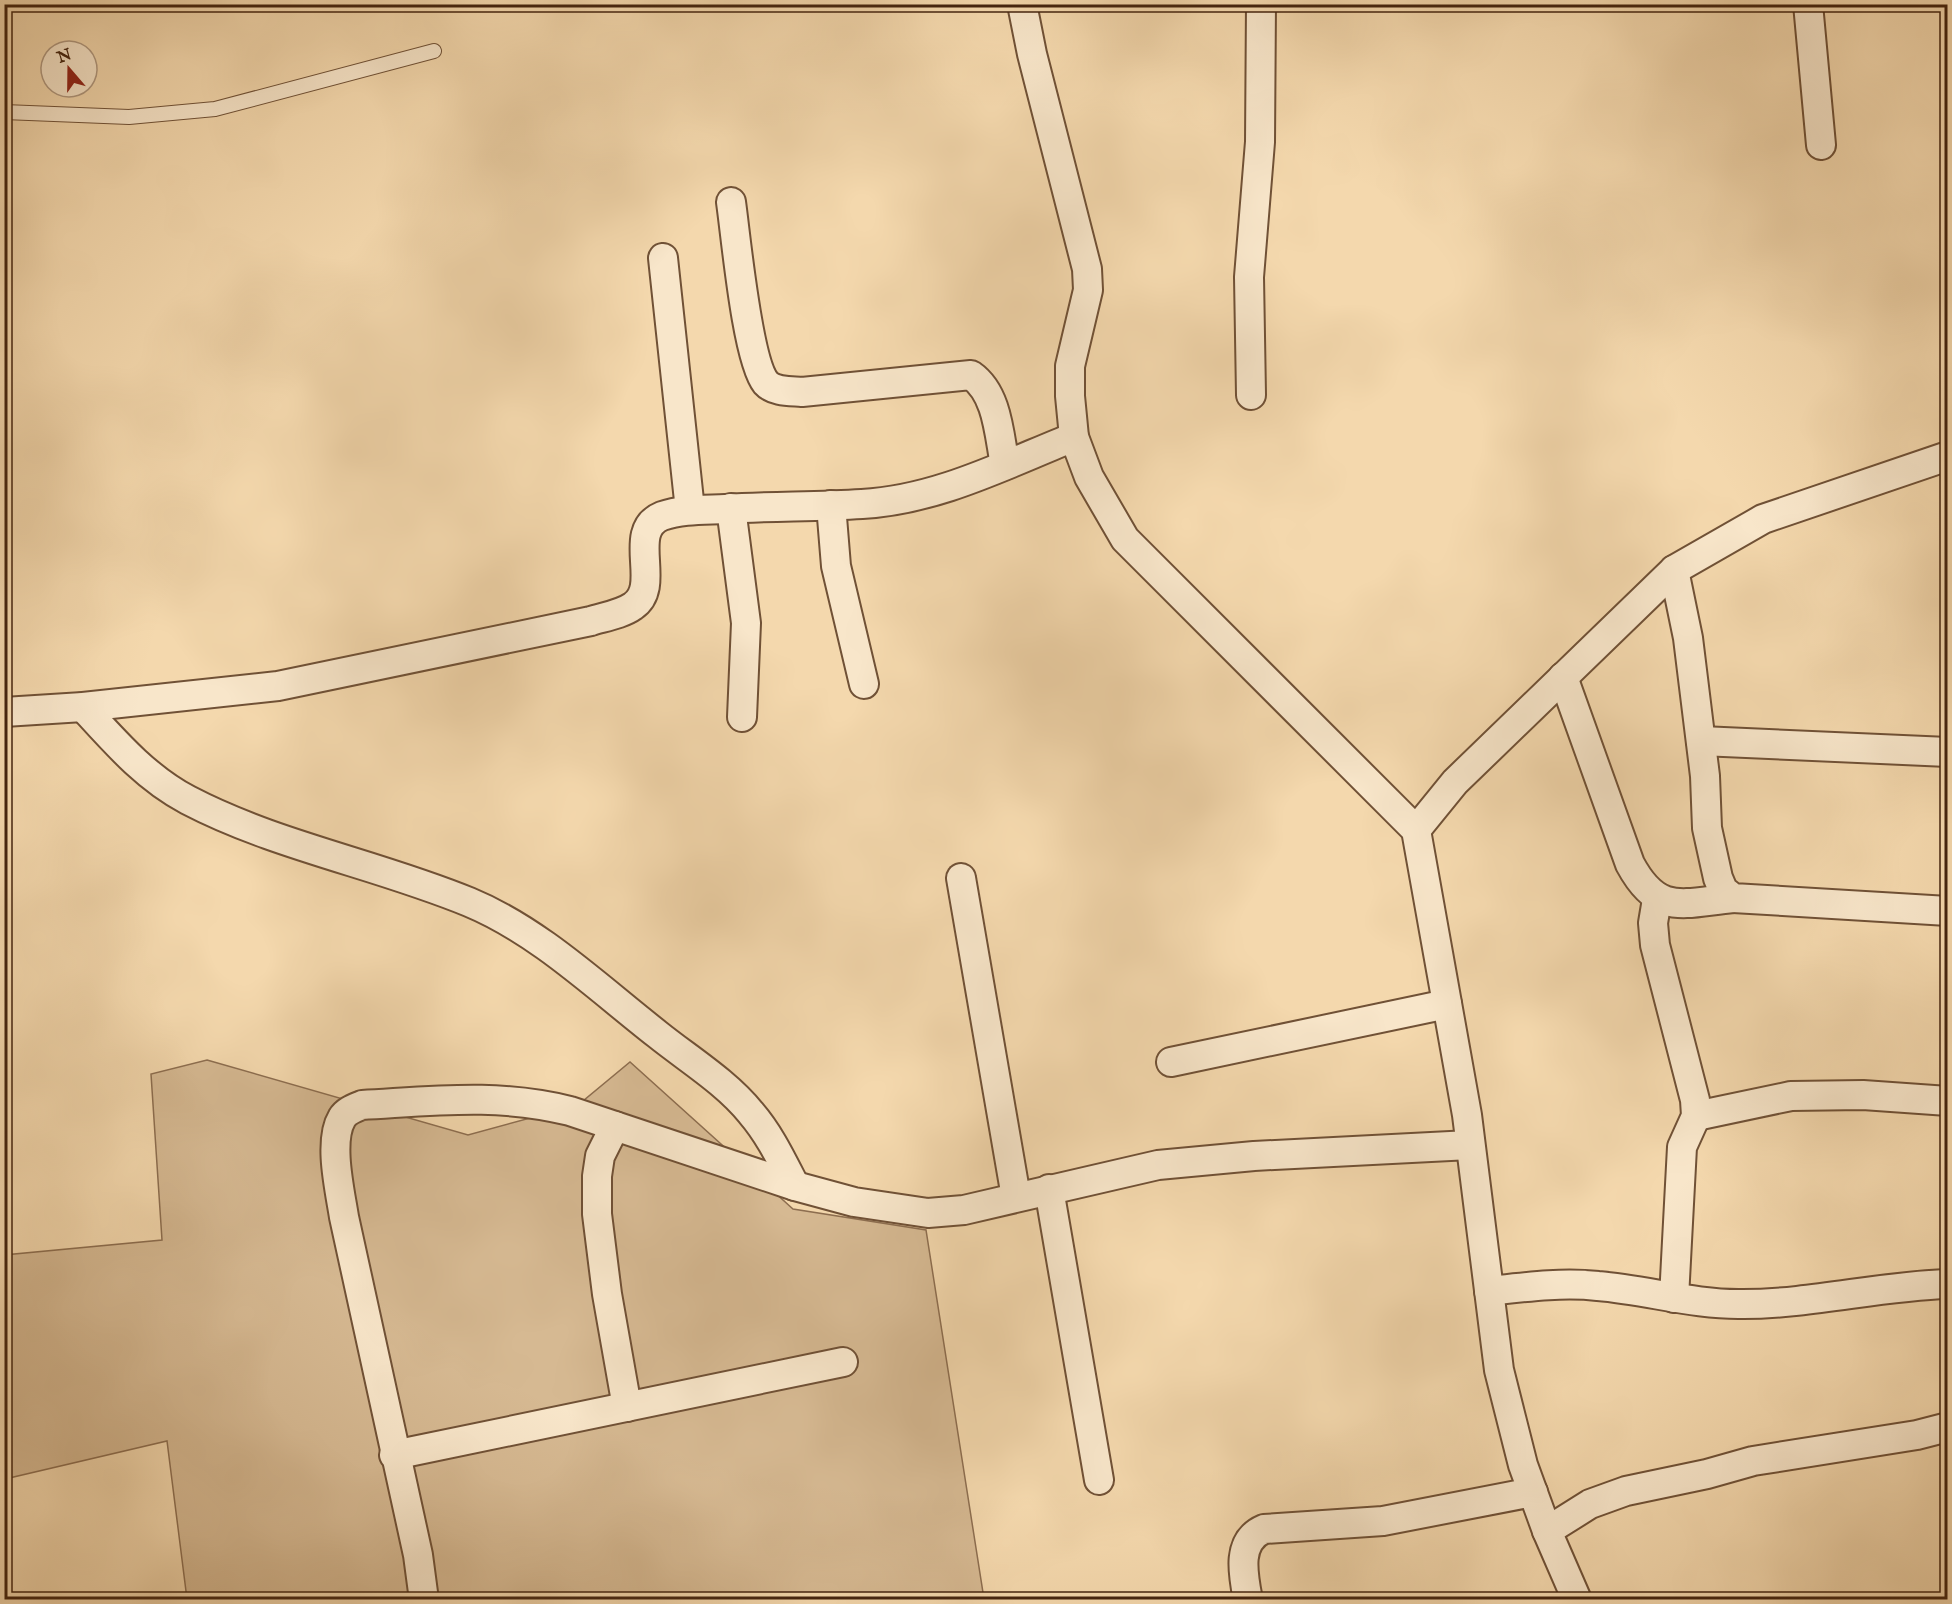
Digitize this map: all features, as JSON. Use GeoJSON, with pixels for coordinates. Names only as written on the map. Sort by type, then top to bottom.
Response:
{"type":"FeatureCollection","features":[{"type":"Feature","properties":{"kind":"street"},"geometry":{"type":"LineString","coordinates":[[1022,4],[1032,54],[1087,269],[1088,291],[1070,366],[1074,437],[1089,477],[1125,539],[1416,830],[1470,1145],[1499,1370],[1523,1465],[1547,1531],[1577,1599]]}},
{"type":"Feature","properties":{"kind":"street"},"geometry":{"type":"LineString","coordinates":[[1251,395],[1249,277],[1260,142],[1261,4]]}},
{"type":"Feature","properties":{"kind":"street"},"geometry":{"type":"LineString","coordinates":[[1808,4],[1821,145]]}},
{"type":"Feature","properties":{"kind":"street"},"geometry":{"type":"LineString","coordinates":[[731,202],[747,320],[759,370],[767,384],[779,389],[802,392],[971,375],[981,382],[990,396],[1005,465]]}},
{"type":"Feature","properties":{"kind":"street"},"geometry":{"type":"LineString","coordinates":[[663,258],[690,510]]}},
{"type":"Feature","properties":{"kind":"street"},"geometry":{"type":"LineString","coordinates":[[4,712],[83,707],[278,686],[591,621],[633,606],[643,595],[646,583],[644,543],[648,528],[658,517],[690,510],[862,504],[917,497],[1074,437]]}},
{"type":"Feature","properties":{"kind":"street"},"geometry":{"type":"LineString","coordinates":[[1416,830],[1455,782],[1674,570],[1763,519],[1947,456]]}},
{"type":"Feature","properties":{"kind":"street"},"geometry":{"type":"LineString","coordinates":[[831,504],[836,566],[864,684]]}},
{"type":"Feature","properties":{"kind":"street"},"geometry":{"type":"LineString","coordinates":[[732,508],[746,623],[742,717]]}},
{"type":"Feature","properties":{"kind":"street"},"geometry":{"type":"LineString","coordinates":[[1674,570],[1688,638],[1701,741],[1707,828],[1718,879],[1723,890],[1732,898]]}},
{"type":"Feature","properties":{"kind":"street"},"geometry":{"type":"LineString","coordinates":[[1563,677],[1630,864],[1642,886],[1658,899],[1680,904],[1732,898],[1947,911]]}},
{"type":"Feature","properties":{"kind":"street"},"geometry":{"type":"LineString","coordinates":[[83,707],[132,761],[187,800],[269,834],[396,875],[470,902],[506,919],[542,944],[717,1082],[750,1112],[775,1146],[795,1186]]}},
{"type":"Feature","properties":{"kind":"street"},"geometry":{"type":"LineString","coordinates":[[1701,741],[1947,752]]}},
{"type":"Feature","properties":{"kind":"street"},"geometry":{"type":"LineString","coordinates":[[961,878],[1016,1197]]}},
{"type":"Feature","properties":{"kind":"street"},"geometry":{"type":"LineString","coordinates":[[1658,899],[1653,923],[1655,945],[1692,1084],[1696,1116],[1682,1147],[1674,1298]]}},
{"type":"Feature","properties":{"kind":"street"},"geometry":{"type":"LineString","coordinates":[[1171,1062],[1447,1004]]}},
{"type":"Feature","properties":{"kind":"street"},"geometry":{"type":"LineString","coordinates":[[1696,1116],[1791,1096],[1863,1095],[1947,1101]]}},
{"type":"Feature","properties":{"kind":"street"},"geometry":{"type":"LineString","coordinates":[[424,1599],[418,1555],[394,1455],[341,1196],[336,1136],[342,1118],[350,1110],[362,1105],[485,1097],[537,1102],[795,1186],[854,1202],[928,1213],[964,1210],[1158,1165],[1254,1156],[1470,1145]]}},
{"type":"Feature","properties":{"kind":"street"},"geometry":{"type":"LineString","coordinates":[[615,1126],[600,1156],[597,1176],[597,1214],[607,1294],[627,1407]]}},
{"type":"Feature","properties":{"kind":"street"},"geometry":{"type":"LineString","coordinates":[[1049,1189],[1099,1480]]}},
{"type":"Feature","properties":{"kind":"street"},"geometry":{"type":"LineString","coordinates":[[1489,1291],[1547,1284],[1598,1286],[1674,1298],[1742,1305],[1786,1303],[1892,1288],[1947,1284]]}},
{"type":"Feature","properties":{"kind":"street"},"geometry":{"type":"LineString","coordinates":[[394,1455],[843,1362]]}},
{"type":"Feature","properties":{"kind":"street"},"geometry":{"type":"LineString","coordinates":[[1547,1531],[1590,1504],[1626,1491],[1707,1474],[1753,1461],[1917,1435],[1947,1427]]}},
{"type":"Feature","properties":{"kind":"street"},"geometry":{"type":"LineString","coordinates":[[1248,1599],[1244,1564],[1245,1543],[1253,1534],[1264,1529],[1383,1521],[1533,1492]]}},
{"type":"Feature","properties":{"kind":"lane"},"geometry":{"type":"LineString","coordinates":[[4,112],[129,117],[215,109],[434,51]]}},
{"type":"Feature","properties":{"kind":"shaded area"},"geometry":{"type":"Polygon","coordinates":[[[207,1060],[468,1135],[578,1105],[630,1062],[793,1209],[926,1230],[984,1599],[187,1599],[167,1441],[5,1479],[4,1255],[162,1240],[151,1074],[207,1060]]]}}]}
